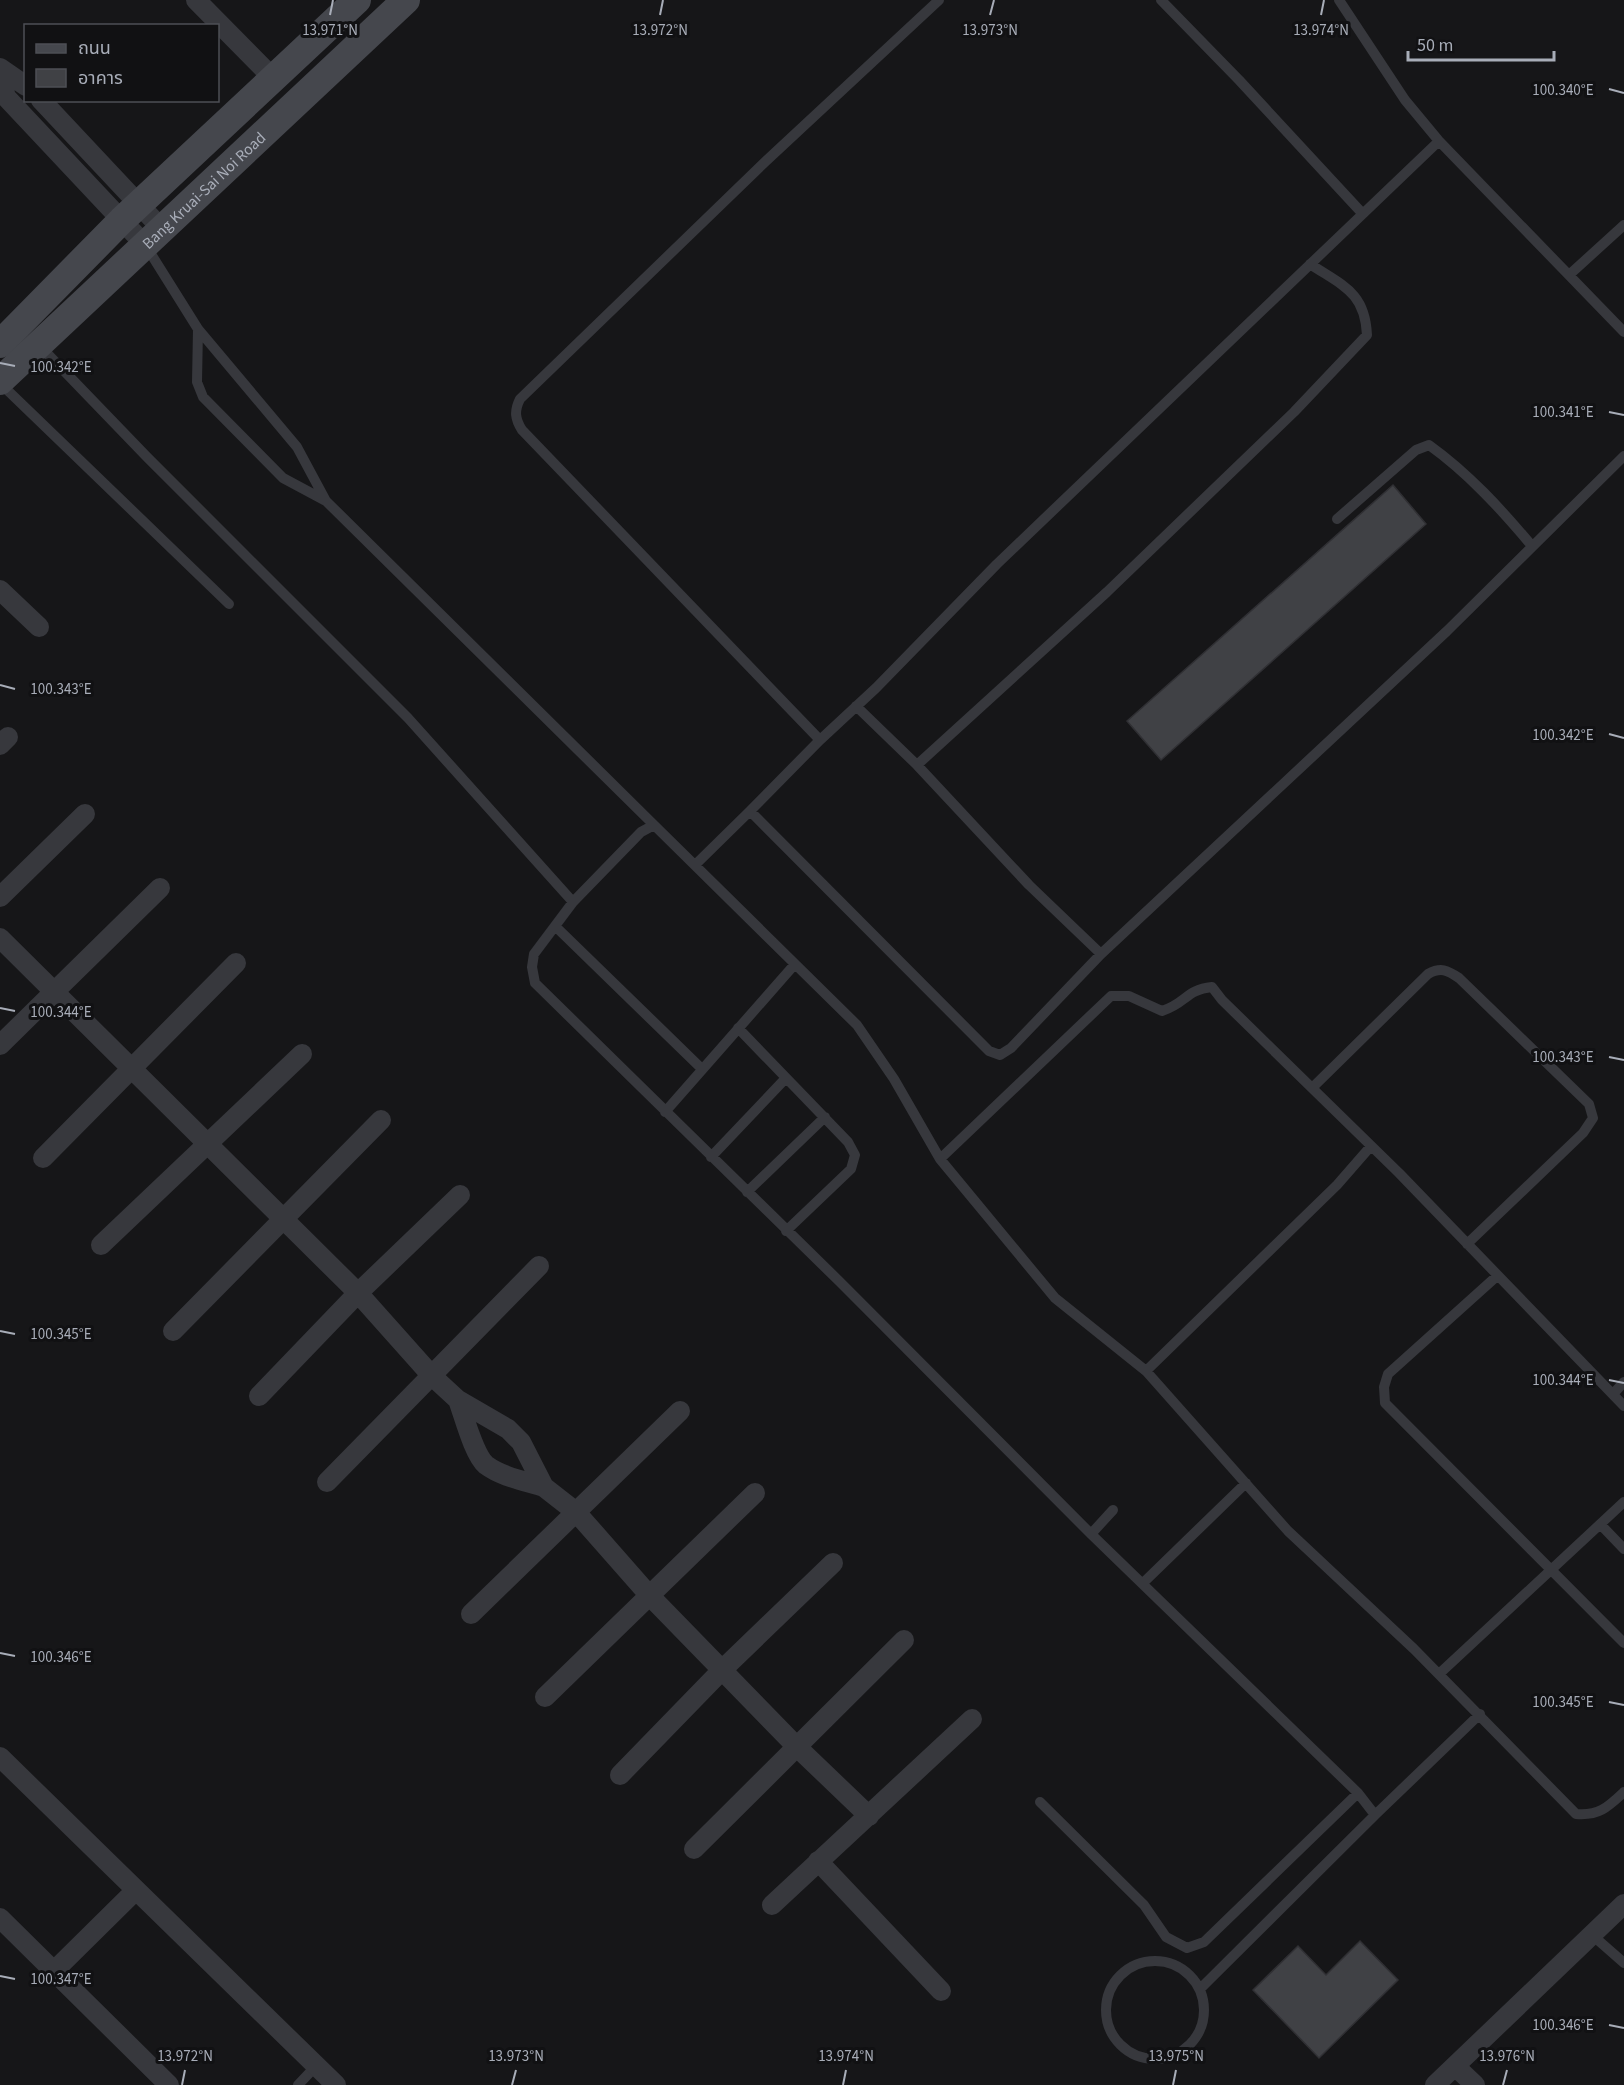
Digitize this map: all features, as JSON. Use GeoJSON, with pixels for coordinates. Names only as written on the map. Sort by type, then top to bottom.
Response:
{"type":"FeatureCollection","features":[{"type":"Feature","properties":{"kind":"main road","name":"Bang Kruai-Sai Noi Road"},"geometry":{"type":"LineString","coordinates":[[3,336],[131,211],[357,0]]}},
{"type":"Feature","properties":{"kind":"main road","name":"Bang Kruai-Sai Noi Road"},"geometry":{"type":"LineString","coordinates":[[0,382],[406,0]]}},
{"type":"Feature","properties":{"kind":"street"},"geometry":{"type":"LineString","coordinates":[[196,0],[273,78]]}},
{"type":"Feature","properties":{"kind":"street"},"geometry":{"type":"LineString","coordinates":[[0,68],[24,85]]}},
{"type":"Feature","properties":{"kind":"street"},"geometry":{"type":"LineString","coordinates":[[0,76],[6,97],[131,211]]}},
{"type":"Feature","properties":{"kind":"street"},"geometry":{"type":"LineString","coordinates":[[43,102],[154,237]]}},
{"type":"Feature","properties":{"kind":"street"},"geometry":{"type":"LineString","coordinates":[[0,590],[39,627]]}},
{"type":"Feature","properties":{"kind":"street"},"geometry":{"type":"LineString","coordinates":[[0,897],[85,814]]}},
{"type":"Feature","properties":{"kind":"street"},"geometry":{"type":"LineString","coordinates":[[0,1045],[160,888]]}},
{"type":"Feature","properties":{"kind":"street"},"geometry":{"type":"LineString","coordinates":[[0,938],[358,1293],[432,1376],[458,1400],[508,1429],[521,1442],[544,1487]]}},
{"type":"Feature","properties":{"kind":"street"},"geometry":{"type":"LineString","coordinates":[[43,1158],[129,1068],[236,963]]}},
{"type":"Feature","properties":{"kind":"street"},"geometry":{"type":"LineString","coordinates":[[101,1245],[208,1146],[302,1054]]}},
{"type":"Feature","properties":{"kind":"street"},"geometry":{"type":"LineString","coordinates":[[173,1331],[381,1120]]}},
{"type":"Feature","properties":{"kind":"street"},"geometry":{"type":"LineString","coordinates":[[259,1396],[358,1293],[460,1194]]}},
{"type":"Feature","properties":{"kind":"street"},"geometry":{"type":"LineString","coordinates":[[327,1482],[539,1266]]}},
{"type":"Feature","properties":{"kind":"street"},"geometry":{"type":"LineString","coordinates":[[458,1400],[478,1455],[485,1464],[499,1473],[544,1487],[576,1512],[649,1595],[797,1747],[869,1816]]}},
{"type":"Feature","properties":{"kind":"street"},"geometry":{"type":"LineString","coordinates":[[471,1614],[680,1411]]}},
{"type":"Feature","properties":{"kind":"street"},"geometry":{"type":"LineString","coordinates":[[545,1697],[755,1493]]}},
{"type":"Feature","properties":{"kind":"street"},"geometry":{"type":"LineString","coordinates":[[620,1775],[722,1670],[833,1563]]}},
{"type":"Feature","properties":{"kind":"street"},"geometry":{"type":"LineString","coordinates":[[694,1850],[904,1640]]}},
{"type":"Feature","properties":{"kind":"street"},"geometry":{"type":"LineString","coordinates":[[772,1905],[972,1719]]}},
{"type":"Feature","properties":{"kind":"street"},"geometry":{"type":"LineString","coordinates":[[0,1757],[336,2085]]}},
{"type":"Feature","properties":{"kind":"street"},"geometry":{"type":"LineString","coordinates":[[818,1861],[941,1991]]}},
{"type":"Feature","properties":{"kind":"street"},"geometry":{"type":"LineString","coordinates":[[54,1971],[136,1890]]}},
{"type":"Feature","properties":{"kind":"street"},"geometry":{"type":"LineString","coordinates":[[1435,2085],[1624,1904]]}},
{"type":"Feature","properties":{"kind":"street"},"geometry":{"type":"LineString","coordinates":[[0,1918],[169,2085]]}},
{"type":"Feature","properties":{"kind":"street"},"geometry":{"type":"LineString","coordinates":[[1456,2067],[1475,2085]]}},
{"type":"Feature","properties":{"kind":"lane"},"geometry":{"type":"LineString","coordinates":[[820,740],[522,430],[516,420],[516,408],[520,399],[766,161],[939,0]]}},
{"type":"Feature","properties":{"kind":"lane"},"geometry":{"type":"LineString","coordinates":[[1161,0],[1239,80],[1362,213]]}},
{"type":"Feature","properties":{"kind":"lane"},"geometry":{"type":"LineString","coordinates":[[1340,0],[1405,100],[1439,141],[1624,332]]}},
{"type":"Feature","properties":{"kind":"lane"},"geometry":{"type":"LineString","coordinates":[[695,865],[997,564],[1439,141]]}},
{"type":"Feature","properties":{"kind":"lane"},"geometry":{"type":"LineString","coordinates":[[1569,275],[1624,225]]}},
{"type":"Feature","properties":{"kind":"lane"},"geometry":{"type":"LineString","coordinates":[[154,237],[198,329],[297,447],[326,501]]}},
{"type":"Feature","properties":{"kind":"lane"},"geometry":{"type":"LineString","coordinates":[[917,765],[1107,592],[1294,412],[1367,335],[1366,313],[1353,293],[1310,264]]}},
{"type":"Feature","properties":{"kind":"lane"},"geometry":{"type":"LineString","coordinates":[[198,329],[197,382],[203,397],[283,478],[326,501],[857,1025],[894,1079],[940,1159],[1055,1298],[1146,1371],[1288,1530],[1480,1714],[1576,1814],[1591,1815],[1606,1809],[1624,1792]]}},
{"type":"Feature","properties":{"kind":"lane"},"geometry":{"type":"LineString","coordinates":[[39,345],[147,457],[408,718],[573,902]]}},
{"type":"Feature","properties":{"kind":"lane"},"geometry":{"type":"LineString","coordinates":[[0,382],[229,604]]}},
{"type":"Feature","properties":{"kind":"lane"},"geometry":{"type":"LineString","coordinates":[[1337,519],[1416,450],[1429,445],[1447,458],[1498,506],[1532,546]]}},
{"type":"Feature","properties":{"kind":"lane"},"geometry":{"type":"LineString","coordinates":[[750,811],[989,1051],[1000,1055],[1011,1048],[1101,954],[1447,631],[1624,456]]}},
{"type":"Feature","properties":{"kind":"lane"},"geometry":{"type":"LineString","coordinates":[[856,706],[917,765],[1029,885],[1101,954]]}},
{"type":"Feature","properties":{"kind":"lane"},"geometry":{"type":"LineString","coordinates":[[654,825],[641,832],[573,902],[534,954],[532,967],[535,982],[1091,1534],[1358,1793],[1375,1815]]}},
{"type":"Feature","properties":{"kind":"lane"},"geometry":{"type":"LineString","coordinates":[[555,926],[702,1069]]}},
{"type":"Feature","properties":{"kind":"lane"},"geometry":{"type":"LineString","coordinates":[[665,1112],[795,964]]}},
{"type":"Feature","properties":{"kind":"lane"},"geometry":{"type":"LineString","coordinates":[[1312,1088],[1428,974],[1437,969],[1447,969],[1588,1104],[1593,1118],[1584,1133],[1467,1244]]}},
{"type":"Feature","properties":{"kind":"lane"},"geometry":{"type":"LineString","coordinates":[[940,1159],[1111,996],[1129,996],[1162,1011],[1177,1006],[1195,989],[1212,987],[1371,1146],[1624,1406]]}},
{"type":"Feature","properties":{"kind":"lane"},"geometry":{"type":"LineString","coordinates":[[738,1028],[848,1142],[855,1155],[851,1169],[786,1231]]}},
{"type":"Feature","properties":{"kind":"lane"},"geometry":{"type":"LineString","coordinates":[[711,1157],[786,1078]]}},
{"type":"Feature","properties":{"kind":"lane"},"geometry":{"type":"LineString","coordinates":[[747,1192],[825,1118]]}},
{"type":"Feature","properties":{"kind":"lane"},"geometry":{"type":"LineString","coordinates":[[1146,1371],[1337,1185],[1371,1146]]}},
{"type":"Feature","properties":{"kind":"lane"},"geometry":{"type":"LineString","coordinates":[[1497,1276],[1388,1374],[1384,1387],[1385,1403],[1624,1643]]}},
{"type":"Feature","properties":{"kind":"lane"},"geometry":{"type":"LineString","coordinates":[[1613,1394],[1624,1382]]}},
{"type":"Feature","properties":{"kind":"lane"},"geometry":{"type":"LineString","coordinates":[[1143,1583],[1246,1483]]}},
{"type":"Feature","properties":{"kind":"lane"},"geometry":{"type":"LineString","coordinates":[[1439,1674],[1624,1502]]}},
{"type":"Feature","properties":{"kind":"lane"},"geometry":{"type":"LineString","coordinates":[[1091,1534],[1113,1510]]}},
{"type":"Feature","properties":{"kind":"lane"},"geometry":{"type":"LineString","coordinates":[[1601,1525],[1624,1549]]}},
{"type":"Feature","properties":{"kind":"lane"},"geometry":{"type":"LineString","coordinates":[[1200,1989],[1480,1714]]}},
{"type":"Feature","properties":{"kind":"lane"},"geometry":{"type":"LineString","coordinates":[[1040,1802],[1144,1905],[1166,1937],[1187,1948],[1204,1942],[1358,1793]]}},
{"type":"Feature","properties":{"kind":"lane"},"geometry":{"type":"LineString","coordinates":[[1591,1934],[1624,1963]]}},
{"type":"Feature","properties":{"kind":"lane"},"geometry":{"type":"LineString","coordinates":[[1145,1961],[1162,1961],[1177,1966],[1191,1975],[1200,1989],[1205,2004],[1204,2021],[1198,2036],[1187,2049],[1173,2057],[1149,2060],[1126,2051],[1114,2039],[1108,2025],[1106,2008],[1109,1992],[1118,1978],[1130,1967],[1145,1961]]}},
{"type":"Feature","properties":{"kind":"lane"},"geometry":{"type":"LineString","coordinates":[[298,2085],[316,2066]]}},
{"type":"Feature","properties":{"kind":"building"},"geometry":{"type":"Polygon","coordinates":[[[1393,485],[1426,524],[1161,760],[1127,721],[1393,485]]]}},
{"type":"Feature","properties":{"kind":"building"},"geometry":{"type":"Polygon","coordinates":[[[1360,1941],[1398,1980],[1319,2058],[1253,1990],[1298,1946],[1326,1975],[1360,1941]]]}}]}
